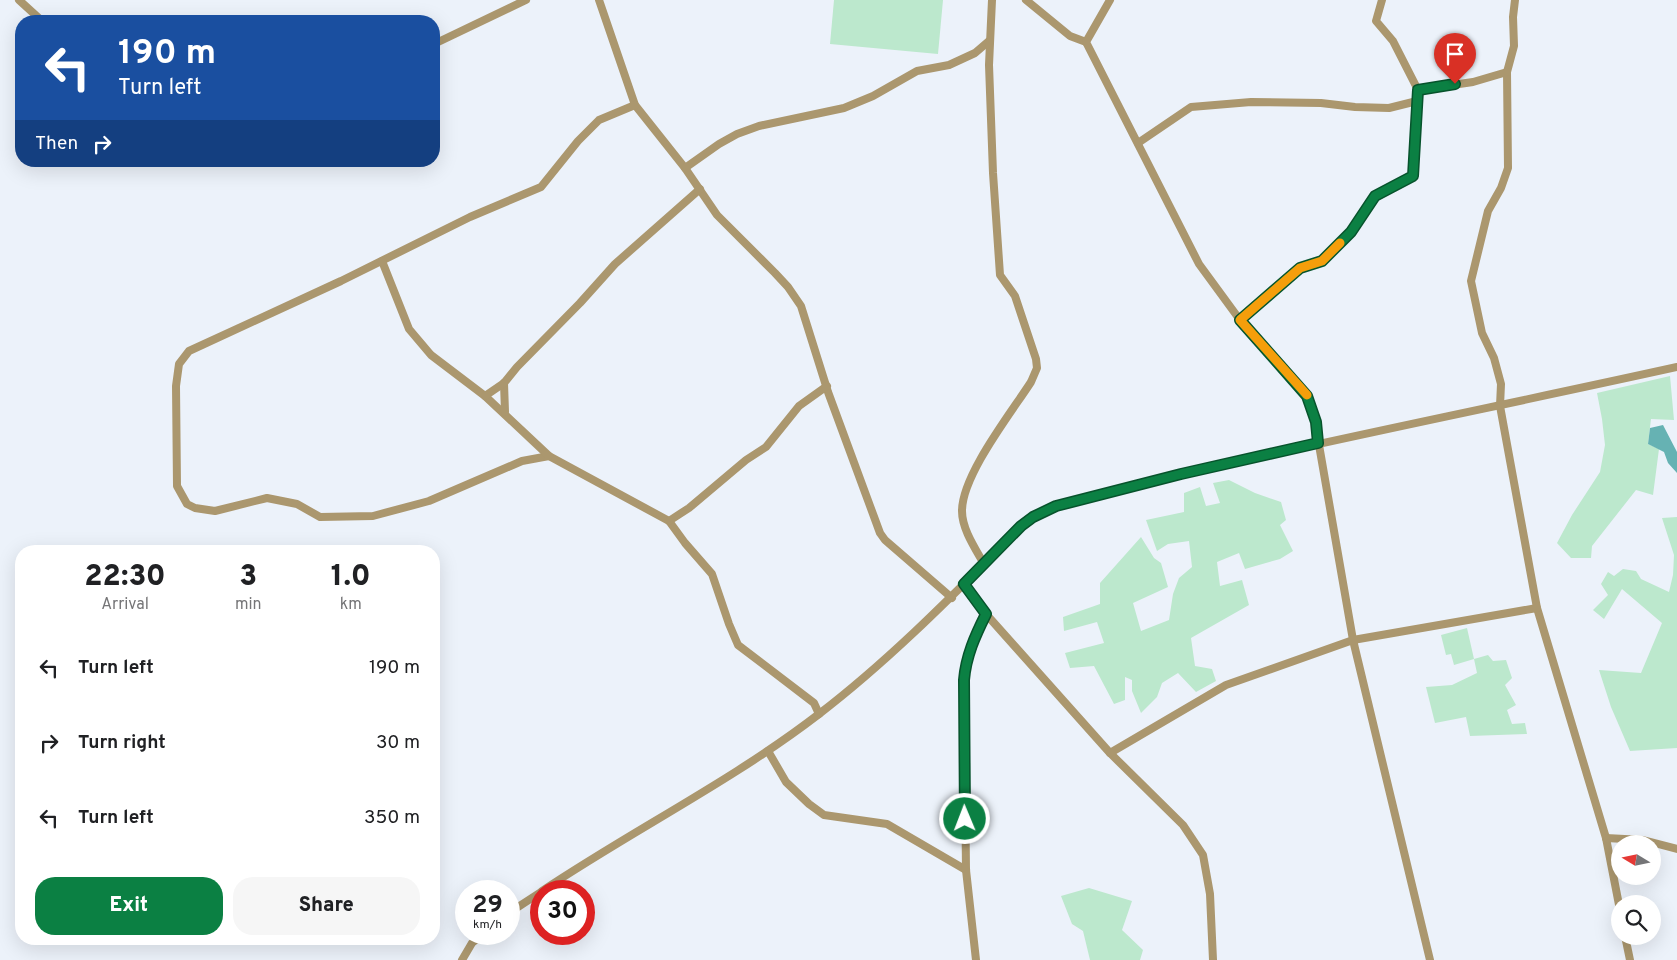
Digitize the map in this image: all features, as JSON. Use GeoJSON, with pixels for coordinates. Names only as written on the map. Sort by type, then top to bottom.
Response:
{"type":"FeatureCollection","features":[{"type":"Feature","properties":{"kind":"street"},"geometry":{"type":"LineString","coordinates":[[20,0],[36,15]]}},
{"type":"Feature","properties":{"kind":"street"},"geometry":{"type":"LineString","coordinates":[[440,41],[526,0]]}},
{"type":"Feature","properties":{"kind":"street"},"geometry":{"type":"LineString","coordinates":[[599,0],[635,105],[685,168],[717,215],[775,272],[801,306],[827,386],[884,540],[952,598]]}},
{"type":"Feature","properties":{"kind":"street"},"geometry":{"type":"LineString","coordinates":[[984,564],[972,543],[963,520],[962,511],[968,484],[978,462],[1031,382],[1037,368],[1036,359],[1014,296],[1000,275],[993,173],[989,41],[992,0]]}},
{"type":"Feature","properties":{"kind":"street"},"geometry":{"type":"LineString","coordinates":[[1026,0],[1070,36],[1086,42],[1199,264],[1240,320],[1307,396],[1316,422],[1318,443],[1353,640],[1430,960]]}},
{"type":"Feature","properties":{"kind":"street"},"geometry":{"type":"LineString","coordinates":[[1086,42],[1110,0]]}},
{"type":"Feature","properties":{"kind":"street"},"geometry":{"type":"LineString","coordinates":[[1240,320],[1300,268],[1322,261],[1351,232],[1375,196],[1413,176],[1418,90],[1393,41],[1376,21],[1382,0]]}},
{"type":"Feature","properties":{"kind":"street"},"geometry":{"type":"LineString","coordinates":[[1515,0],[1513,17],[1514,46],[1506,72],[1508,168],[1501,188],[1488,211],[1471,281],[1482,333],[1494,358],[1501,384],[1500,406],[1537,608],[1606,838],[1617,895]]}},
{"type":"Feature","properties":{"kind":"street"},"geometry":{"type":"LineString","coordinates":[[685,168],[737,134],[759,126],[844,108],[873,96],[917,71],[949,64],[975,53],[989,41]]}},
{"type":"Feature","properties":{"kind":"street"},"geometry":{"type":"LineString","coordinates":[[1418,90],[1473,82],[1506,72]]}},
{"type":"Feature","properties":{"kind":"street"},"geometry":{"type":"LineString","coordinates":[[1138,143],[1190,107],[1251,102],[1321,103],[1389,108],[1416,101]]}},
{"type":"Feature","properties":{"kind":"street"},"geometry":{"type":"LineString","coordinates":[[549,456],[522,461],[429,501],[373,516],[320,516],[297,504],[267,498],[215,511],[195,508],[187,504],[177,486],[176,386],[179,364],[190,351],[382,261],[470,217],[541,188],[578,141],[599,120],[635,105]]}},
{"type":"Feature","properties":{"kind":"street"},"geometry":{"type":"LineString","coordinates":[[485,396],[504,382],[615,264],[700,189]]}},
{"type":"Feature","properties":{"kind":"street"},"geometry":{"type":"LineString","coordinates":[[382,261],[409,330],[431,355],[505,412],[549,456],[669,521],[712,574],[738,645],[814,703],[819,714]]}},
{"type":"Feature","properties":{"kind":"street"},"geometry":{"type":"LineString","coordinates":[[559,880],[768,751],[819,714],[952,598],[1021,526],[1033,517],[1056,506],[1181,474],[1318,443],[1677,367]]}},
{"type":"Feature","properties":{"kind":"street"},"geometry":{"type":"LineString","coordinates":[[504,382],[505,412]]}},
{"type":"Feature","properties":{"kind":"street"},"geometry":{"type":"LineString","coordinates":[[669,521],[689,508],[746,460],[766,448],[798,406],[827,386]]}},
{"type":"Feature","properties":{"kind":"street"},"geometry":{"type":"LineString","coordinates":[[964,584],[986,614],[1110,753],[1184,825],[1203,855],[1210,894],[1213,960]]}},
{"type":"Feature","properties":{"kind":"street"},"geometry":{"type":"LineString","coordinates":[[1110,753],[1226,685],[1353,640],[1537,608]]}},
{"type":"Feature","properties":{"kind":"street"},"geometry":{"type":"LineString","coordinates":[[976,960],[966,870],[964,680],[965,669],[975,636],[986,614]]}},
{"type":"Feature","properties":{"kind":"street"},"geometry":{"type":"LineString","coordinates":[[768,751],[786,782],[809,804],[824,815],[888,824],[966,870]]}},
{"type":"Feature","properties":{"kind":"street"},"geometry":{"type":"LineString","coordinates":[[1606,838],[1643,840],[1677,849]]}},
{"type":"Feature","properties":{"kind":"street"},"geometry":{"type":"LineString","coordinates":[[462,960],[471,945]]}},
{"type":"Feature","properties":{"kind":"street"},"geometry":{"type":"LineString","coordinates":[[1627,945],[1630,960]]}},
{"type":"Feature","properties":{"kind":"green space"},"geometry":{"type":"Polygon","coordinates":[[[834,0],[943,0],[938,54],[830,44],[834,0]]]}},
{"type":"Feature","properties":{"kind":"green space"},"geometry":{"type":"Polygon","coordinates":[[[1670,376],[1674,420],[1651,419],[1648,444],[1659,449],[1653,495],[1636,490],[1592,546],[1591,558],[1571,558],[1557,543],[1572,515],[1600,472],[1605,445],[1597,393],[1670,376]]]}},
{"type":"Feature","properties":{"kind":"green space"},"geometry":{"type":"Polygon","coordinates":[[[1229,480],[1255,493],[1281,502],[1286,520],[1280,525],[1293,551],[1280,559],[1245,569],[1239,553],[1217,562],[1220,586],[1242,580],[1249,605],[1191,638],[1195,666],[1212,669],[1216,681],[1196,692],[1178,673],[1162,683],[1157,697],[1141,713],[1132,691],[1132,680],[1125,677],[1125,700],[1114,704],[1094,666],[1070,668],[1065,653],[1104,643],[1097,622],[1064,631],[1063,617],[1100,604],[1100,583],[1141,537],[1154,558],[1161,563],[1168,587],[1133,603],[1141,631],[1169,620],[1173,594],[1179,578],[1192,567],[1189,541],[1168,544],[1157,551],[1146,520],[1184,512],[1184,493],[1200,487],[1206,506],[1220,503],[1213,483],[1229,480]]]}},
{"type":"Feature","properties":{"kind":"green space"},"geometry":{"type":"Polygon","coordinates":[[[1677,517],[1677,748],[1630,751],[1611,707],[1599,670],[1641,673],[1662,623],[1622,589],[1604,619],[1593,610],[1608,595],[1601,584],[1608,572],[1614,576],[1623,569],[1636,571],[1641,579],[1669,592],[1673,575],[1674,555],[1662,518],[1677,517]]]}},
{"type":"Feature","properties":{"kind":"green space"},"geometry":{"type":"Polygon","coordinates":[[[1467,628],[1474,659],[1454,665],[1451,654],[1446,655],[1441,635],[1467,628]]]}},
{"type":"Feature","properties":{"kind":"green space"},"geometry":{"type":"Polygon","coordinates":[[[1488,655],[1493,661],[1506,660],[1512,678],[1505,685],[1516,705],[1507,710],[1512,724],[1525,723],[1527,734],[1470,736],[1466,717],[1435,723],[1426,687],[1452,685],[1477,673],[1474,659],[1488,655]]]}},
{"type":"Feature","properties":{"kind":"green space"},"geometry":{"type":"Polygon","coordinates":[[[1089,888],[1132,901],[1122,930],[1143,950],[1140,960],[1090,960],[1083,931],[1072,924],[1061,896],[1089,888]]]}},
{"type":"Feature","properties":{"kind":"water"},"geometry":{"type":"Polygon","coordinates":[[[1663,425],[1677,452],[1677,473],[1668,463],[1664,452],[1648,444],[1650,428],[1663,425]]]}},
{"type":"Feature","properties":{"kind":"slow traffic"},"geometry":{"type":"LineString","coordinates":[[1307,395],[1240,320],[1300,268],[1322,261],[1340,243]]}},
{"type":"Feature","properties":{"kind":"route"},"geometry":{"type":"LineString","coordinates":[[965,819],[965,669],[975,636],[986,614],[964,584],[1021,526],[1033,517],[1056,506],[1181,474],[1318,443],[1316,422],[1307,396],[1240,320],[1300,268],[1322,261],[1351,232],[1375,196],[1413,176],[1418,90],[1455,84]]}}]}
